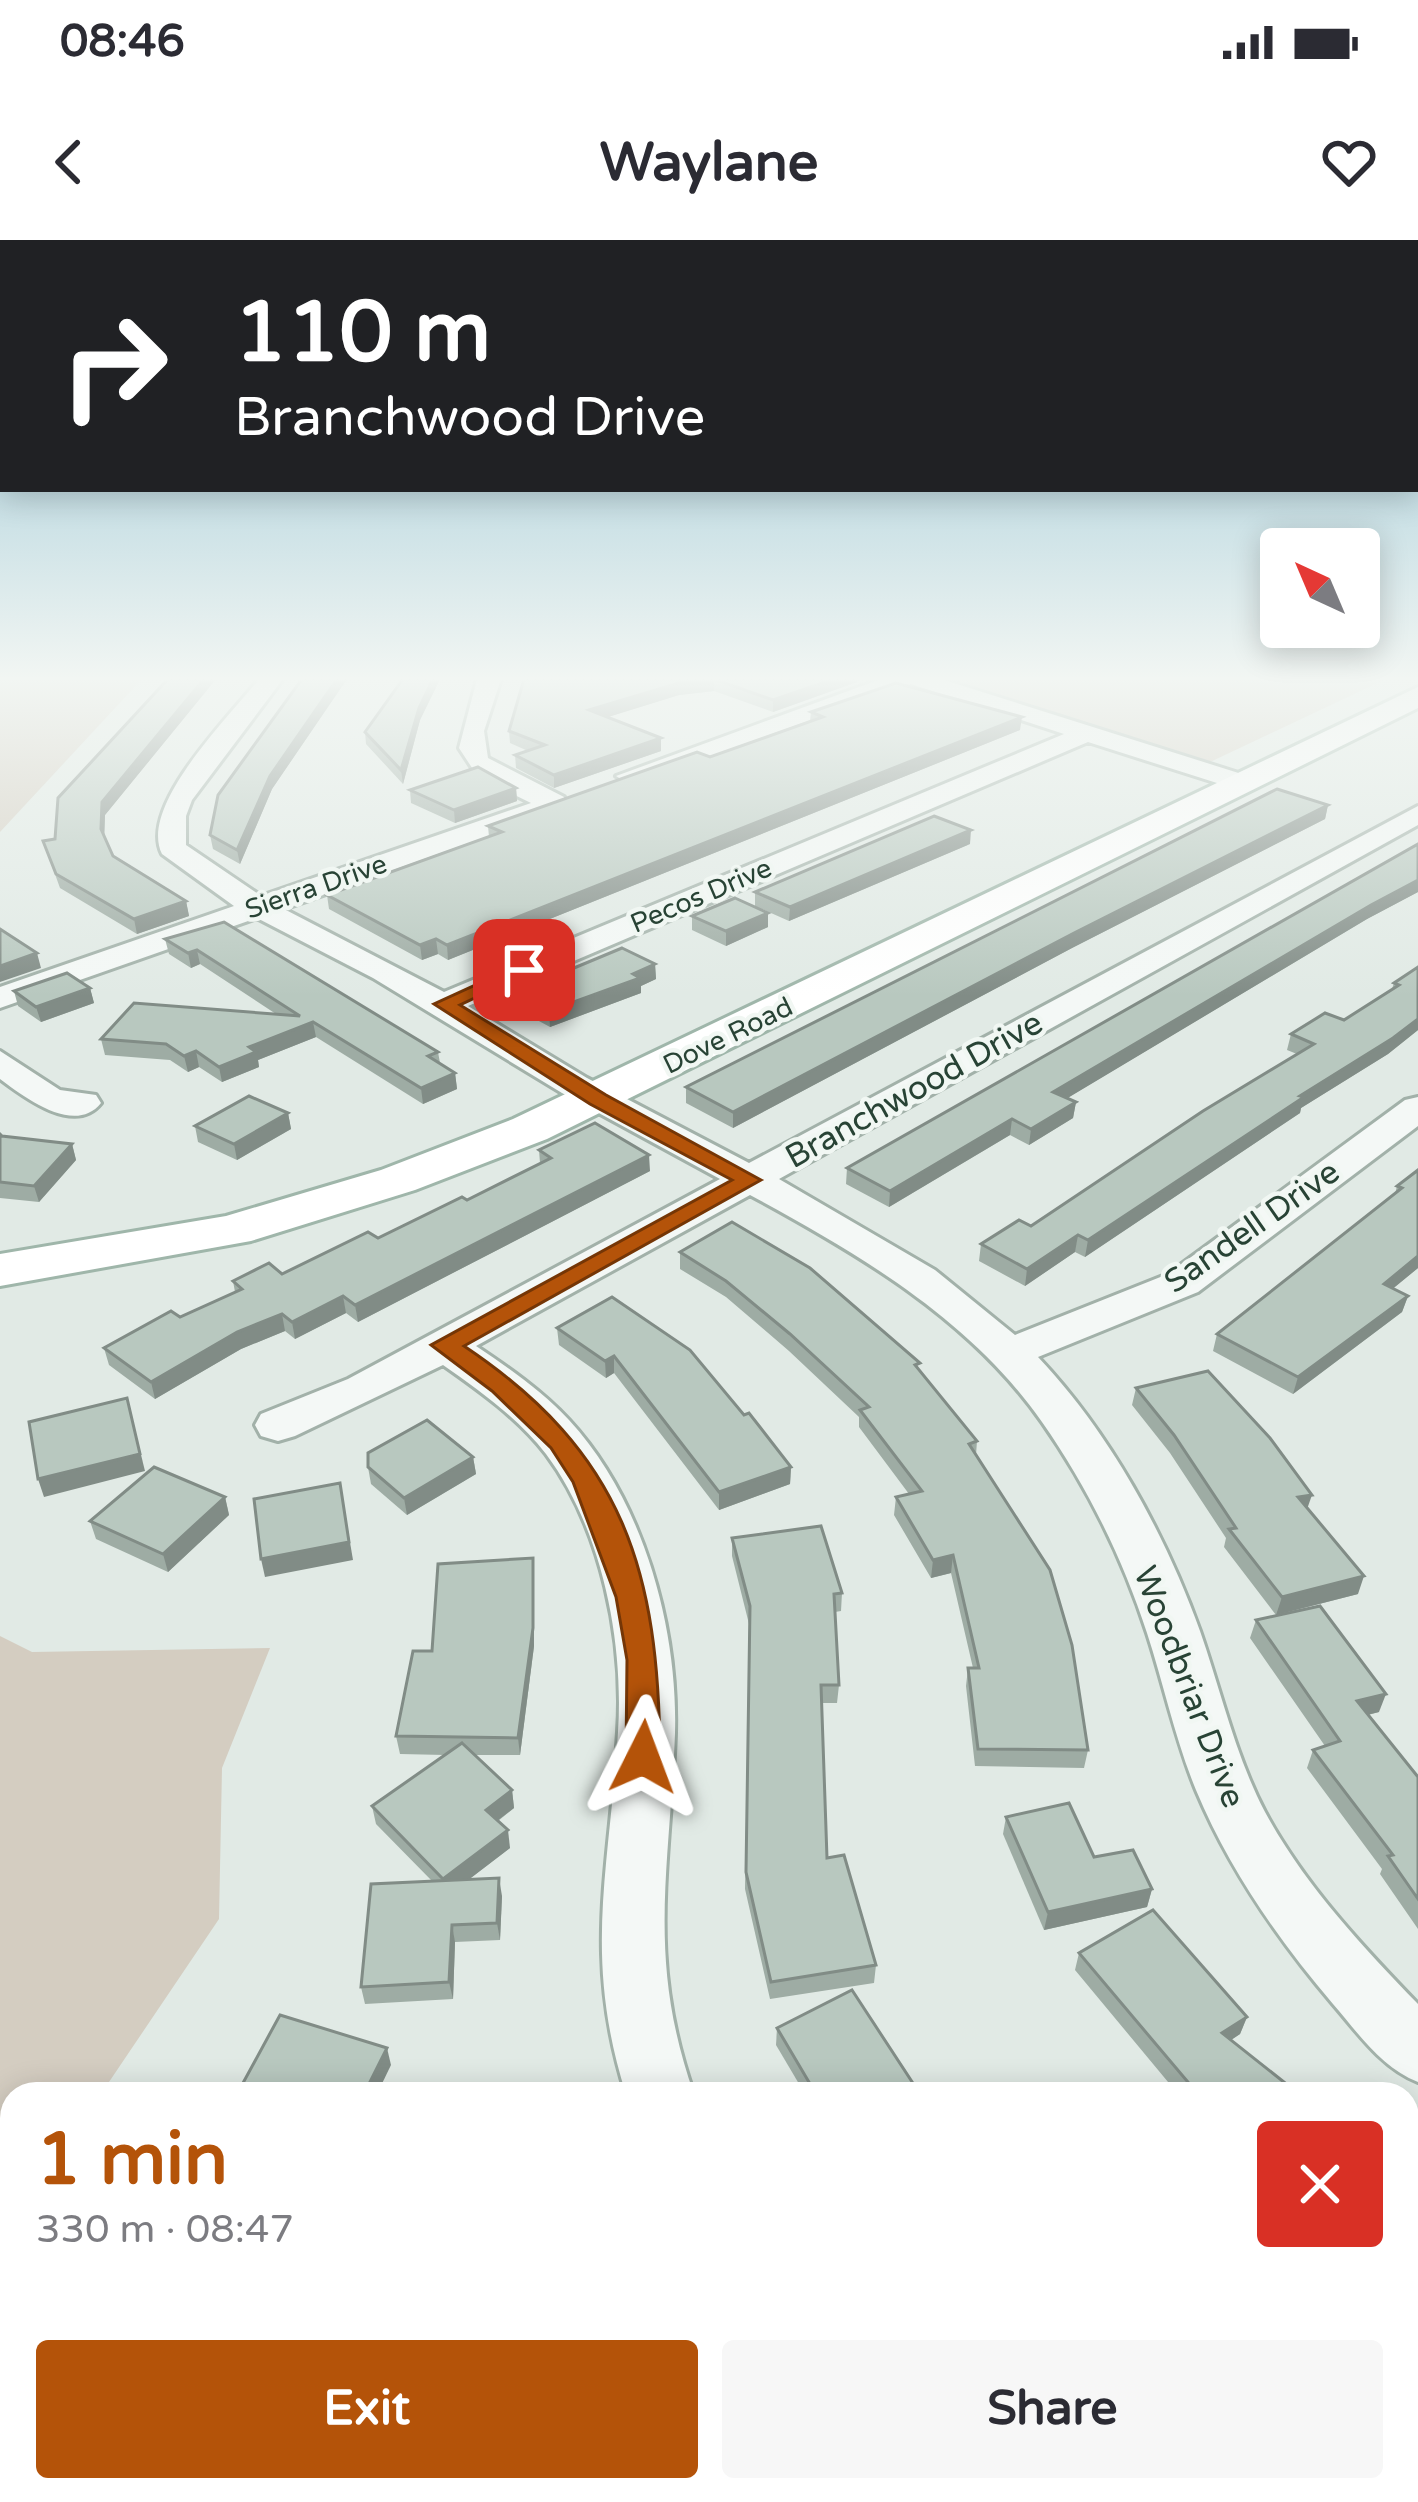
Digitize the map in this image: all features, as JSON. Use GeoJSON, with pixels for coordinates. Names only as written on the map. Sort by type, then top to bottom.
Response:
{"type":"FeatureCollection","features":[{"type":"Feature","properties":{"kind":"main road","name":"Dove Road"},"geometry":{"type":"LineString","coordinates":[[0,1270],[233,1230],[398,1180],[1208,785]]}},
{"type":"Feature","properties":{"kind":"main road","name":"Dove Road"},"geometry":{"type":"LineString","coordinates":[[0,1238],[220,1202],[582,1090]]}},
{"type":"Feature","properties":{"kind":"street","name":"Woodbriar Drive"},"geometry":{"type":"LineString","coordinates":[[190,785],[179,799],[169,837],[180,855],[444,1004],[582,1090],[749,1180],[952,1303],[1009,1352],[1077,1435],[1164,1605],[1226,1792],[1273,1875],[1330,1956],[1418,2051]]}},
{"type":"Feature","properties":{"kind":"street"},"geometry":{"type":"LineString","coordinates":[[543,785],[574,796]]}},
{"type":"Feature","properties":{"kind":"street","name":"Sierra Drive"},"geometry":{"type":"LineString","coordinates":[[0,998],[606,785]]}},
{"type":"Feature","properties":{"kind":"street","name":"Pecos Drive"},"geometry":{"type":"LineString","coordinates":[[444,1004],[965,785]]}},
{"type":"Feature","properties":{"kind":"street","name":"Branchwood Drive"},"geometry":{"type":"LineString","coordinates":[[278,1425],[364,1389],[1418,814]]}},
{"type":"Feature","properties":{"kind":"street"},"geometry":{"type":"LineString","coordinates":[[0,1062],[50,1100],[83,1103]]}},
{"type":"Feature","properties":{"kind":"street","name":"Sandell Drive"},"geometry":{"type":"LineString","coordinates":[[1009,1352],[1109,1317],[1183,1283],[1418,1108]]}},
{"type":"Feature","properties":{"kind":"street"},"geometry":{"type":"LineString","coordinates":[[445,1345],[502,1384],[561,1441],[587,1480],[632,1597],[647,1714],[631,1887],[636,1983],[656,2082]]}},
{"type":"Feature","properties":{"kind":"shaded area"},"geometry":{"type":"Polygon","coordinates":[[[0,785],[44,785],[0,832],[0,785]]]}},
{"type":"Feature","properties":{"kind":"shaded area"},"geometry":{"type":"Polygon","coordinates":[[[0,1636],[32,1652],[270,1648],[222,1768],[219,1919],[109,2082],[0,2082],[0,1636]]]}},
{"type":"Feature","properties":{"kind":"building"},"geometry":{"type":"Polygon","coordinates":[[[70,785],[116,785],[102,802],[101,829],[113,856],[186,901],[134,919],[56,874],[43,841],[55,839],[58,798],[70,785]]]}},
{"type":"Feature","properties":{"kind":"building"},"geometry":{"type":"Polygon","coordinates":[[[226,785],[266,785],[237,850],[210,835],[218,795],[226,785]]]}},
{"type":"Feature","properties":{"kind":"building"},"geometry":{"type":"Polygon","coordinates":[[[426,785],[516,788],[454,810],[410,790],[426,785]]]}},
{"type":"Feature","properties":{"kind":"building"},"geometry":{"type":"Polygon","coordinates":[[[605,785],[852,785],[447,945],[436,939],[420,945],[327,895],[502,832],[488,826],[605,785]]]}},
{"type":"Feature","properties":{"kind":"building"},"geometry":{"type":"Polygon","coordinates":[[[1277,789],[1328,805],[733,1112],[686,1087],[1277,789]]]}},
{"type":"Feature","properties":{"kind":"building"},"geometry":{"type":"Polygon","coordinates":[[[934,816],[971,830],[790,907],[755,892],[934,816]]]}},
{"type":"Feature","properties":{"kind":"building"},"geometry":{"type":"Polygon","coordinates":[[[1418,844],[1418,880],[1053,1092],[1076,1102],[1031,1129],[1012,1119],[890,1191],[847,1168],[1418,844]]]}},
{"type":"Feature","properties":{"kind":"building"},"geometry":{"type":"Polygon","coordinates":[[[735,898],[768,913],[726,931],[692,916],[735,898]]]}},
{"type":"Feature","properties":{"kind":"building"},"geometry":{"type":"Polygon","coordinates":[[[224,922],[438,1052],[428,1056],[455,1073],[421,1088],[313,1022],[249,1047],[256,1052],[219,1067],[196,1051],[184,1056],[166,1044],[101,1039],[134,1003],[300,1016],[197,950],[188,953],[165,939],[224,922]]]}},
{"type":"Feature","properties":{"kind":"building"},"geometry":{"type":"Polygon","coordinates":[[[0,929],[37,953],[0,966],[0,929]]]}},
{"type":"Feature","properties":{"kind":"building"},"geometry":{"type":"Polygon","coordinates":[[[622,948],[655,964],[633,974],[640,978],[549,1011],[514,993],[622,948]]]}},
{"type":"Feature","properties":{"kind":"building"},"geometry":{"type":"Polygon","coordinates":[[[1418,967],[1418,1019],[1088,1240],[1078,1235],[1027,1269],[981,1244],[1019,1220],[1031,1226],[1203,1111],[1314,1044],[1291,1034],[1325,1013],[1344,1020],[1418,967]]]}},
{"type":"Feature","properties":{"kind":"building"},"geometry":{"type":"Polygon","coordinates":[[[67,973],[90,988],[36,1007],[14,991],[67,973]]]}},
{"type":"Feature","properties":{"kind":"building"},"geometry":{"type":"Polygon","coordinates":[[[249,1096],[288,1113],[234,1144],[195,1126],[249,1096]]]}},
{"type":"Feature","properties":{"kind":"building"},"geometry":{"type":"Polygon","coordinates":[[[595,1123],[649,1155],[355,1305],[343,1296],[292,1322],[282,1314],[237,1332],[151,1382],[104,1348],[171,1311],[180,1317],[242,1289],[233,1281],[269,1263],[282,1274],[368,1232],[378,1238],[462,1197],[467,1200],[551,1158],[539,1150],[595,1123]]]}},
{"type":"Feature","properties":{"kind":"building"},"geometry":{"type":"Polygon","coordinates":[[[0,1134],[72,1144],[34,1186],[0,1182],[0,1134]]]}},
{"type":"Feature","properties":{"kind":"building"},"geometry":{"type":"Polygon","coordinates":[[[1418,1170],[1418,1256],[1384,1284],[1408,1296],[1298,1377],[1217,1334],[1402,1188],[1397,1186],[1418,1170]]]}},
{"type":"Feature","properties":{"kind":"building"},"geometry":{"type":"Polygon","coordinates":[[[732,1222],[810,1268],[920,1363],[915,1365],[977,1441],[969,1444],[1050,1570],[1072,1645],[1088,1750],[978,1749],[968,1668],[979,1668],[953,1555],[933,1560],[896,1497],[922,1491],[860,1410],[869,1407],[726,1281],[680,1252],[732,1222]]]}},
{"type":"Feature","properties":{"kind":"building"},"geometry":{"type":"Polygon","coordinates":[[[612,1297],[690,1350],[791,1467],[719,1492],[614,1356],[605,1361],[557,1328],[612,1297]]]}},
{"type":"Feature","properties":{"kind":"building"},"geometry":{"type":"Polygon","coordinates":[[[1208,1371],[1270,1438],[1312,1495],[1298,1497],[1364,1576],[1282,1597],[1229,1529],[1236,1528],[1174,1435],[1136,1388],[1208,1371]]]}},
{"type":"Feature","properties":{"kind":"building"},"geometry":{"type":"Polygon","coordinates":[[[127,1398],[140,1454],[38,1479],[29,1422],[127,1398]]]}},
{"type":"Feature","properties":{"kind":"building"},"geometry":{"type":"Polygon","coordinates":[[[427,1420],[473,1457],[404,1498],[368,1467],[368,1453],[427,1420]]]}},
{"type":"Feature","properties":{"kind":"building"},"geometry":{"type":"Polygon","coordinates":[[[154,1467],[225,1497],[163,1554],[90,1521],[154,1467]]]}},
{"type":"Feature","properties":{"kind":"building"},"geometry":{"type":"Polygon","coordinates":[[[340,1483],[349,1542],[261,1559],[254,1499],[340,1483]]]}},
{"type":"Feature","properties":{"kind":"building"},"geometry":{"type":"Polygon","coordinates":[[[821,1526],[842,1593],[834,1594],[839,1685],[821,1685],[827,1858],[844,1855],[876,1965],[771,1982],[746,1872],[750,1606],[732,1538],[821,1526]]]}},
{"type":"Feature","properties":{"kind":"building"},"geometry":{"type":"Polygon","coordinates":[[[533,1558],[533,1628],[518,1738],[396,1736],[413,1651],[432,1651],[438,1564],[533,1558]]]}},
{"type":"Feature","properties":{"kind":"building"},"geometry":{"type":"Polygon","coordinates":[[[1320,1606],[1386,1694],[1357,1701],[1418,1777],[1418,1899],[1388,1856],[1393,1855],[1313,1750],[1340,1741],[1256,1620],[1320,1606]]]}},
{"type":"Feature","properties":{"kind":"building"},"geometry":{"type":"Polygon","coordinates":[[[462,1743],[512,1790],[486,1810],[508,1830],[443,1879],[372,1806],[462,1743]]]}},
{"type":"Feature","properties":{"kind":"building"},"geometry":{"type":"Polygon","coordinates":[[[1069,1803],[1094,1857],[1133,1850],[1152,1889],[1048,1912],[1006,1817],[1069,1803]]]}},
{"type":"Feature","properties":{"kind":"building"},"geometry":{"type":"Polygon","coordinates":[[[499,1878],[497,1923],[452,1925],[449,1982],[361,1987],[371,1884],[499,1878]]]}},
{"type":"Feature","properties":{"kind":"building"},"geometry":{"type":"Polygon","coordinates":[[[1153,1910],[1247,2017],[1222,2033],[1284,2082],[1188,2082],[1079,1953],[1153,1910]]]}},
{"type":"Feature","properties":{"kind":"building"},"geometry":{"type":"Polygon","coordinates":[[[852,1990],[912,2082],[809,2082],[777,2028],[852,1990]]]}},
{"type":"Feature","properties":{"kind":"building"},"geometry":{"type":"Polygon","coordinates":[[[280,2015],[387,2048],[370,2082],[244,2082],[280,2015]]]}},
{"type":"Feature","properties":{"kind":"route"},"geometry":{"type":"LineString","coordinates":[[524,970],[444,1004],[598,1099],[749,1180],[445,1345],[502,1384],[561,1441],[587,1480],[632,1597],[647,1714],[643,1757]]}}]}
